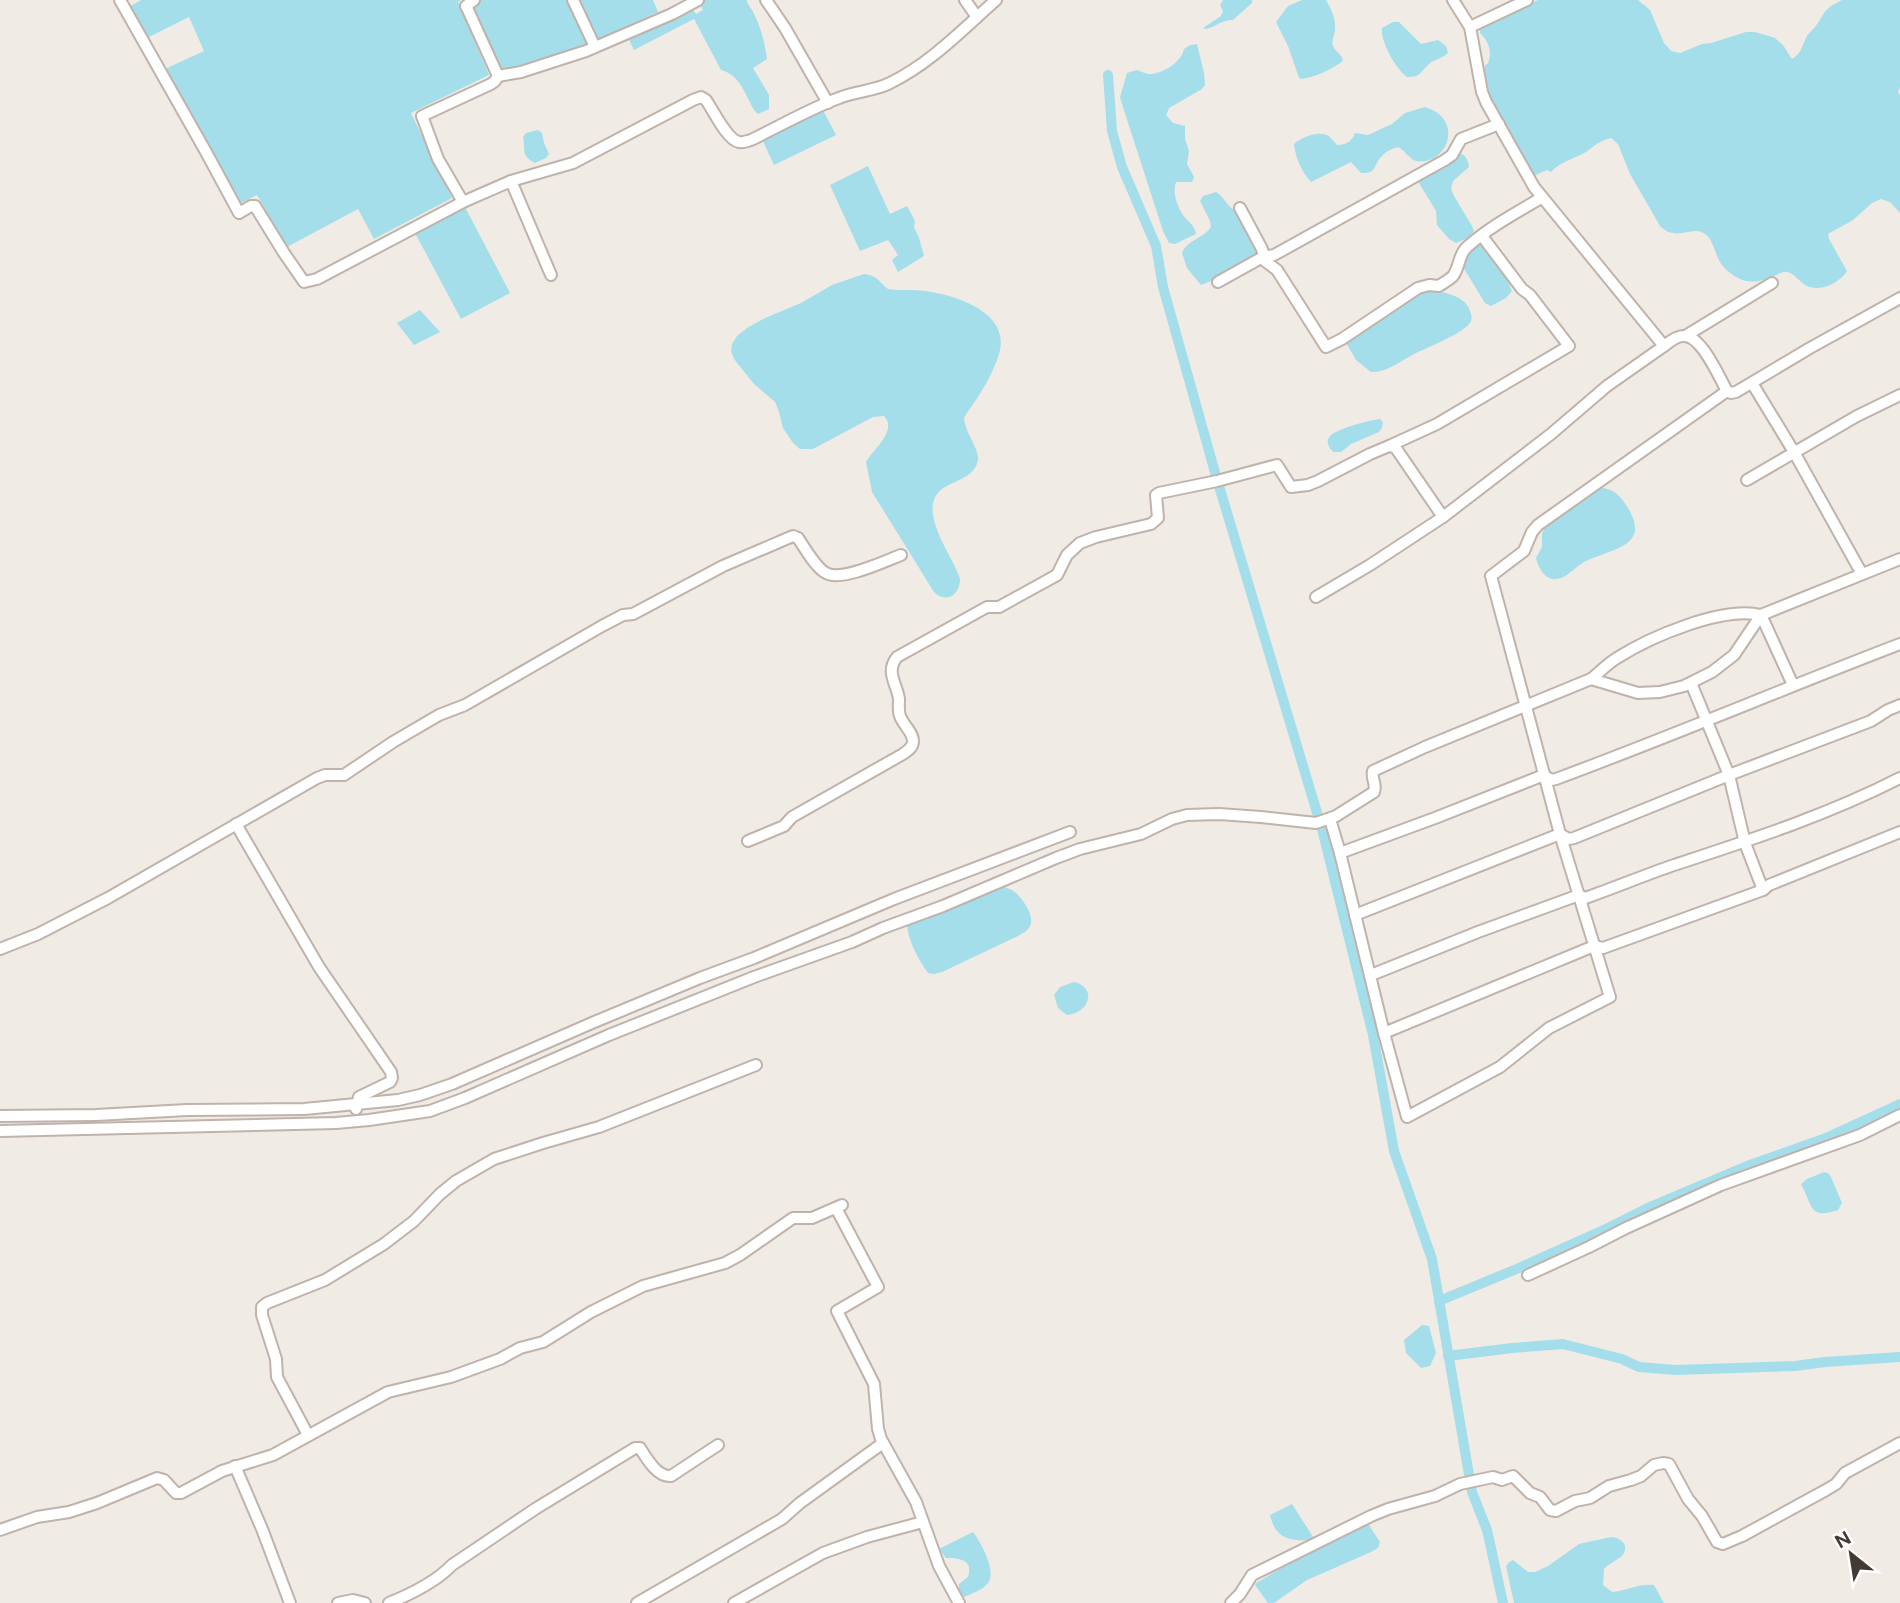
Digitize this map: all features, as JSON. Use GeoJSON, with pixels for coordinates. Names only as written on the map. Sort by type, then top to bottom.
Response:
{"type":"FeatureCollection","features":[{"type":"Feature","properties":{"kind":"street"},"geometry":{"type":"LineString","coordinates":[[120,0],[239,213],[255,206],[304,282],[317,279],[463,202],[510,181],[573,163],[701,97],[706,100],[727,133],[741,143],[838,98],[887,85],[907,74],[943,47],[996,0]]}},
{"type":"Feature","properties":{"kind":"street"},"geometry":{"type":"LineString","coordinates":[[474,0],[466,6],[498,76]]}},
{"type":"Feature","properties":{"kind":"street"},"geometry":{"type":"LineString","coordinates":[[573,0],[595,47]]}},
{"type":"Feature","properties":{"kind":"street"},"geometry":{"type":"LineString","coordinates":[[498,76],[532,69],[595,47],[698,0]]}},
{"type":"Feature","properties":{"kind":"street"},"geometry":{"type":"LineString","coordinates":[[766,0],[828,103]]}},
{"type":"Feature","properties":{"kind":"street"},"geometry":{"type":"LineString","coordinates":[[965,0],[977,17]]}},
{"type":"Feature","properties":{"kind":"street"},"geometry":{"type":"LineString","coordinates":[[1453,0],[1470,27],[1482,92],[1534,187],[1664,346]]}},
{"type":"Feature","properties":{"kind":"street"},"geometry":{"type":"LineString","coordinates":[[1470,27],[1527,0]]}},
{"type":"Feature","properties":{"kind":"street"},"geometry":{"type":"LineString","coordinates":[[463,202],[438,159],[422,116],[491,84],[498,76]]}},
{"type":"Feature","properties":{"kind":"street"},"geometry":{"type":"LineString","coordinates":[[1217,282],[1263,257],[1274,255],[1445,160],[1452,155],[1461,139],[1499,124]]}},
{"type":"Feature","properties":{"kind":"street"},"geometry":{"type":"LineString","coordinates":[[510,181],[551,275]]}},
{"type":"Feature","properties":{"kind":"street"},"geometry":{"type":"LineString","coordinates":[[1240,208],[1262,249],[1266,263],[1278,270],[1326,346],[1342,339],[1418,288],[1439,286],[1454,275],[1461,253],[1482,236],[1541,198]]}},
{"type":"Feature","properties":{"kind":"street"},"geometry":{"type":"LineString","coordinates":[[748,841],[784,826],[792,817],[911,748],[913,742],[900,715],[891,673],[897,657],[987,607],[999,607],[1057,575],[1067,555],[1080,543],[1156,521],[1156,495],[1159,493],[1277,465],[1290,486],[1308,485],[1437,424],[1569,346],[1482,236]]}},
{"type":"Feature","properties":{"kind":"street"},"geometry":{"type":"LineString","coordinates":[[1316,597],[1443,517],[1551,434],[1608,386],[1664,346],[1772,283]]}},
{"type":"Feature","properties":{"kind":"street"},"geometry":{"type":"LineString","coordinates":[[1687,335],[1700,344],[1727,391],[1731,393],[1900,298]]}},
{"type":"Feature","properties":{"kind":"street"},"geometry":{"type":"LineString","coordinates":[[1752,383],[1862,573]]}},
{"type":"Feature","properties":{"kind":"street"},"geometry":{"type":"LineString","coordinates":[[1330,819],[1407,1116],[1500,1067],[1549,1028],[1610,997],[1560,834],[1491,576],[1524,551],[1538,525],[1727,391]]}},
{"type":"Feature","properties":{"kind":"street"},"geometry":{"type":"LineString","coordinates":[[1747,480],[1857,416],[1900,395]]}},
{"type":"Feature","properties":{"kind":"street"},"geometry":{"type":"LineString","coordinates":[[1389,446],[1395,447],[1443,517]]}},
{"type":"Feature","properties":{"kind":"street"},"geometry":{"type":"LineString","coordinates":[[0,949],[38,934],[96,905],[317,778],[344,775],[382,748],[439,715],[465,705],[623,615],[633,614],[723,566],[788,537],[798,538],[818,567],[834,575],[842,575],[901,555]]}},
{"type":"Feature","properties":{"kind":"street"},"geometry":{"type":"LineString","coordinates":[[1591,678],[1638,693],[1660,692],[1692,683],[1712,672],[1734,654],[1761,615],[1900,559]]}},
{"type":"Feature","properties":{"kind":"street"},"geometry":{"type":"LineString","coordinates":[[0,1131],[357,1121],[430,1111],[609,1035],[943,906],[1056,858],[1080,849],[1141,834],[1172,819],[1199,814],[1261,817],[1305,823],[1330,819],[1374,792],[1376,785],[1372,777],[1373,771],[1591,678],[1629,650],[1676,630],[1733,613],[1761,615]]}},
{"type":"Feature","properties":{"kind":"street"},"geometry":{"type":"LineString","coordinates":[[1761,615],[1793,684]]}},
{"type":"Feature","properties":{"kind":"street"},"geometry":{"type":"LineString","coordinates":[[1544,775],[1551,780],[1556,779],[1900,644]]}},
{"type":"Feature","properties":{"kind":"street"},"geometry":{"type":"LineString","coordinates":[[1692,683],[1729,775],[1745,843],[1763,890]]}},
{"type":"Feature","properties":{"kind":"street"},"geometry":{"type":"LineString","coordinates":[[1560,834],[1574,838],[1871,721],[1888,709],[1900,705]]}},
{"type":"Feature","properties":{"kind":"street"},"geometry":{"type":"LineString","coordinates":[[1340,853],[1544,775]]}},
{"type":"Feature","properties":{"kind":"street"},"geometry":{"type":"LineString","coordinates":[[1371,975],[1579,895],[1585,898],[1745,843],[1900,778]]}},
{"type":"Feature","properties":{"kind":"street"},"geometry":{"type":"LineString","coordinates":[[236,824],[318,967],[391,1072],[390,1082],[359,1097],[356,1105],[357,1121]]}},
{"type":"Feature","properties":{"kind":"street"},"geometry":{"type":"LineString","coordinates":[[0,1116],[272,1110],[356,1105],[421,1095],[894,899],[1070,832]]}},
{"type":"Feature","properties":{"kind":"street"},"geometry":{"type":"LineString","coordinates":[[1384,1033],[1594,946],[1603,948],[1763,890],[1769,884],[1900,832]]}},
{"type":"Feature","properties":{"kind":"street"},"geometry":{"type":"LineString","coordinates":[[1355,915],[1560,834]]}},
{"type":"Feature","properties":{"kind":"street"},"geometry":{"type":"LineString","coordinates":[[308,1435],[276,1377],[276,1359],[262,1307],[325,1280],[384,1244],[414,1221],[456,1181],[494,1159],[599,1127],[756,1065]]}},
{"type":"Feature","properties":{"kind":"street"},"geometry":{"type":"LineString","coordinates":[[1528,1275],[1721,1185],[1860,1135],[1900,1115]]}},
{"type":"Feature","properties":{"kind":"street"},"geometry":{"type":"LineString","coordinates":[[0,1530],[37,1517],[69,1512],[97,1503],[157,1478],[164,1480],[176,1493],[181,1493],[235,1466],[273,1455],[388,1392],[451,1377],[500,1359],[520,1348],[543,1342],[591,1311],[643,1286],[725,1263],[793,1218],[813,1218],[839,1206],[878,1287],[837,1311],[874,1384],[878,1429],[883,1443],[916,1502],[939,1566],[959,1603]]}},
{"type":"Feature","properties":{"kind":"street"},"geometry":{"type":"LineString","coordinates":[[637,1603],[782,1519],[883,1443]]}},
{"type":"Feature","properties":{"kind":"street"},"geometry":{"type":"LineString","coordinates":[[1231,1603],[1252,1575],[1260,1570],[1371,1516],[1481,1478],[1493,1477],[1502,1480],[1513,1475],[1530,1493],[1540,1497],[1550,1510],[1556,1511],[1575,1501],[1590,1498],[1609,1486],[1641,1476],[1654,1465],[1669,1464],[1688,1499],[1702,1516],[1717,1542],[1723,1544],[1815,1496],[1836,1484],[1845,1474],[1900,1443]]}},
{"type":"Feature","properties":{"kind":"street"},"geometry":{"type":"LineString","coordinates":[[389,1603],[445,1573],[452,1565],[519,1519],[635,1448],[639,1448],[659,1473],[671,1476],[718,1445]]}},
{"type":"Feature","properties":{"kind":"street"},"geometry":{"type":"LineString","coordinates":[[235,1466],[290,1603]]}},
{"type":"Feature","properties":{"kind":"street"},"geometry":{"type":"LineString","coordinates":[[734,1603],[823,1553],[867,1537],[923,1522]]}},
{"type":"Feature","properties":{"kind":"street"},"geometry":{"type":"LineString","coordinates":[[338,1603],[353,1600],[365,1603]]}},
{"type":"Feature","properties":{"kind":"water"},"geometry":{"type":"Polygon","coordinates":[[[141,0],[461,0],[458,2],[489,75],[411,113],[452,198],[374,239],[358,209],[287,247],[257,195],[241,203],[165,69],[204,51],[189,17],[147,38],[129,7],[141,0]]]}},
{"type":"Feature","properties":{"kind":"water"},"geometry":{"type":"Polygon","coordinates":[[[479,0],[569,0],[591,45],[514,71],[500,71],[471,8],[479,0]]]}},
{"type":"Feature","properties":{"kind":"water"},"geometry":{"type":"Polygon","coordinates":[[[579,0],[653,0],[658,12],[597,40],[579,0]]]}},
{"type":"Feature","properties":{"kind":"water"},"geometry":{"type":"Polygon","coordinates":[[[704,0],[747,0],[758,22],[764,44],[767,59],[753,68],[769,95],[769,109],[758,114],[754,110],[733,76],[721,70],[694,19],[634,50],[629,40],[691,7],[696,14],[703,10],[699,3],[704,0]]]}},
{"type":"Feature","properties":{"kind":"water"},"geometry":{"type":"Polygon","coordinates":[[[1223,0],[1252,0],[1252,3],[1233,20],[1203,28],[1221,16],[1223,11],[1220,5],[1223,0]]]}},
{"type":"Feature","properties":{"kind":"water"},"geometry":{"type":"Polygon","coordinates":[[[1302,0],[1326,0],[1335,21],[1333,46],[1343,61],[1323,73],[1300,79],[1276,22],[1288,6],[1302,0]]]}},
{"type":"Feature","properties":{"kind":"water"},"geometry":{"type":"Polygon","coordinates":[[[1538,0],[1638,0],[1650,10],[1664,43],[1671,51],[1680,53],[1702,44],[1755,32],[1775,38],[1792,59],[1826,11],[1836,3],[1842,0],[1900,0],[1900,213],[1890,202],[1881,199],[1828,234],[1847,271],[1839,280],[1828,286],[1810,287],[1785,272],[1754,282],[1740,279],[1729,272],[1718,259],[1710,239],[1700,231],[1672,233],[1660,226],[1630,174],[1618,144],[1611,138],[1551,172],[1547,170],[1533,176],[1491,99],[1485,70],[1490,56],[1489,49],[1480,30],[1484,25],[1538,0]]]}},
{"type":"Feature","properties":{"kind":"water"},"geometry":{"type":"Polygon","coordinates":[[[1399,22],[1421,44],[1438,40],[1446,46],[1448,53],[1429,64],[1419,74],[1407,77],[1394,61],[1382,34],[1382,28],[1399,22]]]}},
{"type":"Feature","properties":{"kind":"water"},"geometry":{"type":"Polygon","coordinates":[[[1197,44],[1205,85],[1169,108],[1166,115],[1173,123],[1185,126],[1189,151],[1187,164],[1194,177],[1192,182],[1176,182],[1175,190],[1179,207],[1196,234],[1175,244],[1169,243],[1163,231],[1120,97],[1127,73],[1137,70],[1148,74],[1159,72],[1175,63],[1184,49],[1197,44]]]}},
{"type":"Feature","properties":{"kind":"water"},"geometry":{"type":"Polygon","coordinates":[[[1425,107],[1445,121],[1448,131],[1448,140],[1437,156],[1427,161],[1416,161],[1398,147],[1384,154],[1370,172],[1361,173],[1351,162],[1311,182],[1305,174],[1294,144],[1306,137],[1325,134],[1337,145],[1344,144],[1351,140],[1355,133],[1368,135],[1392,124],[1405,113],[1425,107]]]}},
{"type":"Feature","properties":{"kind":"water"},"geometry":{"type":"Polygon","coordinates":[[[823,110],[836,135],[774,165],[762,139],[823,110]]]}},
{"type":"Feature","properties":{"kind":"water"},"geometry":{"type":"Polygon","coordinates":[[[538,130],[542,133],[549,154],[535,163],[525,155],[523,137],[526,133],[538,130]]]}},
{"type":"Feature","properties":{"kind":"water"},"geometry":{"type":"Polygon","coordinates":[[[1459,153],[1466,158],[1469,167],[1453,181],[1451,189],[1474,231],[1468,238],[1456,243],[1437,225],[1436,211],[1419,179],[1459,153]]]}},
{"type":"Feature","properties":{"kind":"water"},"geometry":{"type":"Polygon","coordinates":[[[868,166],[890,214],[907,206],[915,221],[914,227],[924,256],[898,272],[892,260],[898,255],[888,240],[860,251],[830,185],[868,166]]]}},
{"type":"Feature","properties":{"kind":"water"},"geometry":{"type":"Polygon","coordinates":[[[1216,192],[1237,211],[1257,252],[1239,267],[1201,285],[1187,268],[1182,253],[1211,227],[1200,201],[1203,196],[1216,192]]]}},
{"type":"Feature","properties":{"kind":"water"},"geometry":{"type":"Polygon","coordinates":[[[465,207],[510,293],[461,319],[415,233],[465,207]]]}},
{"type":"Feature","properties":{"kind":"water"},"geometry":{"type":"Polygon","coordinates":[[[1483,244],[1503,270],[1512,291],[1506,298],[1491,306],[1485,303],[1463,267],[1464,259],[1471,249],[1483,244]]]}},
{"type":"Feature","properties":{"kind":"water"},"geometry":{"type":"Polygon","coordinates":[[[864,274],[875,277],[888,289],[926,291],[968,303],[991,319],[998,329],[1001,342],[996,363],[964,418],[978,455],[976,465],[969,474],[942,489],[935,498],[933,509],[939,534],[960,579],[958,589],[951,596],[943,597],[934,592],[872,492],[866,462],[886,434],[888,422],[884,416],[873,417],[813,449],[800,449],[783,428],[775,402],[754,384],[734,359],[731,351],[737,336],[747,328],[832,285],[864,274]]]}},
{"type":"Feature","properties":{"kind":"water"},"geometry":{"type":"Polygon","coordinates":[[[1426,289],[1459,298],[1469,307],[1472,319],[1470,323],[1452,336],[1377,372],[1371,372],[1356,360],[1345,341],[1426,289]]]}},
{"type":"Feature","properties":{"kind":"water"},"geometry":{"type":"Polygon","coordinates":[[[420,310],[440,332],[414,345],[397,323],[420,310]]]}},
{"type":"Feature","properties":{"kind":"water"},"geometry":{"type":"Polygon","coordinates":[[[1380,419],[1383,422],[1379,432],[1351,444],[1341,452],[1333,452],[1329,446],[1328,440],[1333,433],[1380,419]]]}},
{"type":"Feature","properties":{"kind":"water"},"geometry":{"type":"Polygon","coordinates":[[[1600,488],[1612,491],[1624,501],[1633,519],[1633,537],[1627,544],[1582,563],[1562,578],[1549,578],[1541,571],[1536,558],[1542,547],[1542,534],[1546,525],[1600,488]]]}},
{"type":"Feature","properties":{"kind":"water"},"geometry":{"type":"Polygon","coordinates":[[[1000,886],[1014,892],[1024,902],[1031,919],[1028,929],[942,972],[928,973],[914,950],[907,926],[1000,886]]]}},
{"type":"Feature","properties":{"kind":"water"},"geometry":{"type":"Polygon","coordinates":[[[1074,982],[1086,989],[1088,1000],[1081,1010],[1067,1015],[1058,1008],[1054,995],[1060,987],[1074,982]]]}},
{"type":"Feature","properties":{"kind":"water"},"geometry":{"type":"Polygon","coordinates":[[[1824,1172],[1831,1177],[1842,1203],[1838,1210],[1829,1213],[1813,1209],[1801,1184],[1824,1172]]]}},
{"type":"Feature","properties":{"kind":"water"},"geometry":{"type":"Polygon","coordinates":[[[1422,1325],[1429,1326],[1436,1353],[1430,1366],[1421,1368],[1406,1353],[1404,1340],[1422,1325]]]}},
{"type":"Feature","properties":{"kind":"water"},"geometry":{"type":"Polygon","coordinates":[[[1292,1504],[1315,1540],[1286,1538],[1276,1530],[1270,1515],[1292,1504]]]}},
{"type":"Feature","properties":{"kind":"water"},"geometry":{"type":"Polygon","coordinates":[[[1366,1524],[1380,1542],[1378,1548],[1371,1552],[1307,1580],[1274,1603],[1268,1603],[1255,1585],[1311,1551],[1366,1524]]]}},
{"type":"Feature","properties":{"kind":"water"},"geometry":{"type":"Polygon","coordinates":[[[973,1532],[987,1557],[991,1572],[988,1583],[983,1588],[964,1597],[959,1584],[968,1577],[969,1566],[960,1559],[946,1558],[939,1549],[973,1532]]]}},
{"type":"Feature","properties":{"kind":"water"},"geometry":{"type":"Polygon","coordinates":[[[1611,1537],[1622,1541],[1625,1549],[1620,1557],[1604,1569],[1603,1585],[1612,1592],[1654,1585],[1664,1603],[1514,1603],[1506,1566],[1509,1562],[1513,1560],[1528,1572],[1535,1572],[1579,1544],[1611,1537]]]}},
{"type":"Feature","properties":{"kind":"waterway"},"geometry":{"type":"LineString","coordinates":[[1108,75],[1112,131],[1122,167],[1156,246],[1163,287],[1216,476]]}},
{"type":"Feature","properties":{"kind":"waterway"},"geometry":{"type":"LineString","coordinates":[[1219,486],[1318,816]]}},
{"type":"Feature","properties":{"kind":"waterway"},"geometry":{"type":"LineString","coordinates":[[1322,829],[1373,1035],[1394,1151],[1432,1259],[1472,1492],[1487,1530],[1503,1603]]}},
{"type":"Feature","properties":{"kind":"waterway"},"geometry":{"type":"LineString","coordinates":[[1439,1301],[1519,1268],[1652,1206],[1747,1166],[1826,1138],[1900,1104]]}},
{"type":"Feature","properties":{"kind":"waterway"},"geometry":{"type":"LineString","coordinates":[[1448,1356],[1563,1344],[1622,1359],[1639,1367],[1676,1370],[1795,1366],[1900,1357]]}}]}
